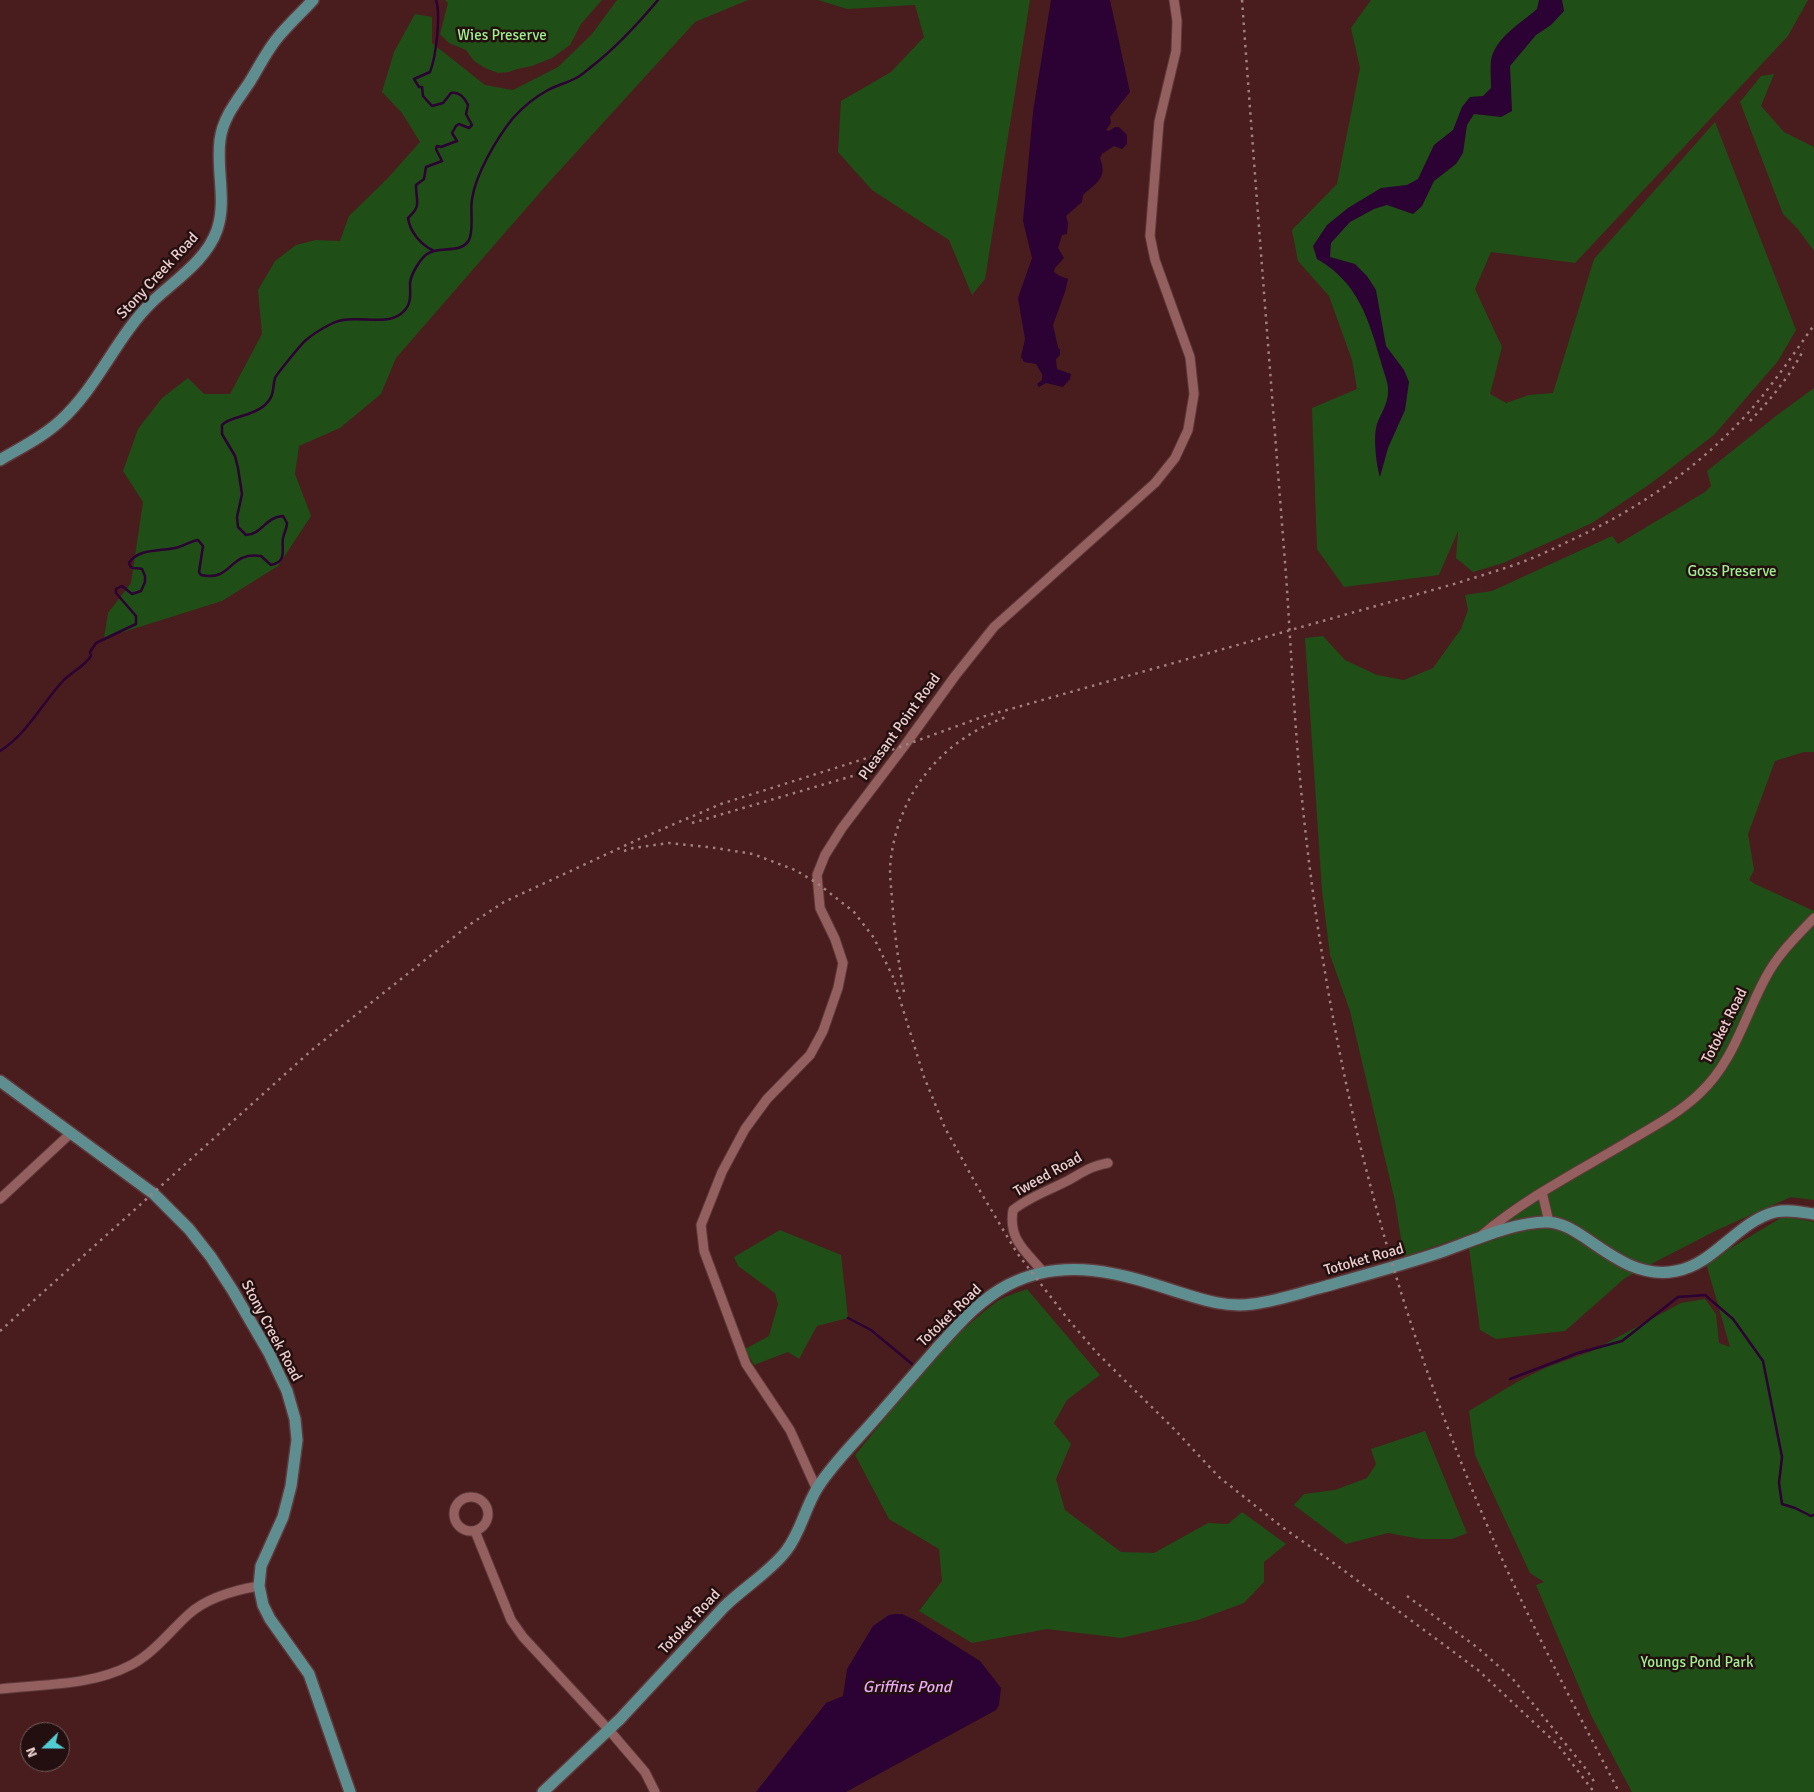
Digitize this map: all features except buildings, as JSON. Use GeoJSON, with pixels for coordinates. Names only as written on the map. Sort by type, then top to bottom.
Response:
{"type":"FeatureCollection","features":[{"type":"Feature","properties":{"kind":"main road","name":"Stony Creek Road"},"geometry":{"type":"LineString","coordinates":[[0,460],[59,423],[76,406],[94,382],[117,344],[138,317],[208,247],[217,230],[220,219],[219,152],[223,125],[230,111],[279,36],[313,0]]}},
{"type":"Feature","properties":{"kind":"main road","name":"Stony Creek Road"},"geometry":{"type":"LineString","coordinates":[[0,1081],[154,1194],[188,1229],[211,1257],[269,1352],[287,1391],[295,1419],[297,1440],[291,1486],[283,1517],[261,1566],[259,1586],[263,1605],[270,1619],[309,1674],[350,1792]]}},
{"type":"Feature","properties":{"kind":"main road"},"geometry":{"type":"LineString","coordinates":[[1476,1240],[1526,1224],[1549,1222],[1568,1227],[1620,1261],[1636,1268],[1651,1272],[1667,1273],[1685,1269],[1698,1263],[1753,1223],[1772,1213],[1789,1211],[1814,1214]]}},
{"type":"Feature","properties":{"kind":"main road","name":"Totoket Road"},"geometry":{"type":"LineString","coordinates":[[543,1792],[609,1730],[738,1593],[776,1563],[796,1536],[816,1490],[836,1465],[910,1379],[971,1313],[1007,1286],[1043,1272],[1070,1269],[1106,1271],[1132,1277],[1203,1300],[1220,1304],[1248,1305],[1275,1300],[1415,1261],[1476,1240]]}},
{"type":"Feature","properties":{"kind":"street","name":"Pleasant Point Road"},"geometry":{"type":"LineString","coordinates":[[816,1490],[790,1430],[746,1364],[704,1251],[701,1225],[722,1172],[745,1129],[767,1099],[810,1055],[823,1031],[838,988],[844,963],[820,908],[817,882],[817,875],[824,855],[955,676],[994,627],[1155,484],[1175,458],[1188,430],[1194,394],[1190,357],[1155,260],[1150,236],[1159,122],[1176,51],[1177,21],[1174,0]]}},
{"type":"Feature","properties":{"kind":"street","name":"Totoket Road"},"geometry":{"type":"LineString","coordinates":[[1476,1240],[1520,1206],[1658,1124],[1698,1095],[1721,1070],[1742,1032],[1766,976],[1777,959],[1814,918]]}},
{"type":"Feature","properties":{"kind":"street"},"geometry":{"type":"LineString","coordinates":[[0,1199],[70,1133]]}},
{"type":"Feature","properties":{"kind":"street","name":"Tweed Road"},"geometry":{"type":"LineString","coordinates":[[1043,1272],[1018,1244],[1011,1220],[1013,1210],[1092,1166],[1108,1163]]}},
{"type":"Feature","properties":{"kind":"street"},"geometry":{"type":"LineString","coordinates":[[1542,1192],[1549,1222]]}},
{"type":"Feature","properties":{"kind":"street"},"geometry":{"type":"LineString","coordinates":[[466,1497],[479,1499],[488,1510],[486,1523],[475,1531],[468,1532],[462,1529],[454,1519],[455,1505],[466,1497]]}},
{"type":"Feature","properties":{"kind":"street"},"geometry":{"type":"LineString","coordinates":[[475,1531],[511,1620],[523,1637],[645,1772],[655,1792]]}},
{"type":"Feature","properties":{"kind":"street"},"geometry":{"type":"LineString","coordinates":[[0,1690],[99,1678],[122,1669],[148,1654],[190,1613],[203,1604],[237,1590],[259,1586]]}},
{"type":"Feature","properties":{"kind":"green space","name":"Wies Preserve"},"geometry":{"type":"Polygon","coordinates":[[[445,0],[602,0],[581,24],[570,45],[552,58],[532,66],[498,73],[474,61],[466,50],[449,43],[440,34],[448,3],[445,0]]]}},
{"type":"Feature","properties":{"kind":"green space"},"geometry":{"type":"Polygon","coordinates":[[[617,0],[748,0],[695,22],[550,181],[396,358],[381,394],[340,428],[299,446],[295,474],[311,516],[278,566],[222,601],[104,638],[108,613],[131,583],[143,502],[123,471],[138,429],[162,398],[188,378],[204,394],[230,394],[262,334],[258,290],[275,261],[296,245],[316,240],[340,241],[349,216],[387,179],[420,142],[402,113],[382,92],[394,52],[415,14],[432,17],[432,43],[485,85],[513,90],[558,67],[592,34],[617,0]]]}},
{"type":"Feature","properties":{"kind":"green space"},"geometry":{"type":"Polygon","coordinates":[[[818,0],[1030,0],[985,279],[972,295],[949,240],[872,190],[838,152],[841,101],[891,72],[924,37],[915,5],[847,9],[818,0]]]}},
{"type":"Feature","properties":{"kind":"green space"},"geometry":{"type":"Polygon","coordinates":[[[1371,0],[1808,0],[1788,36],[1575,263],[1491,252],[1475,289],[1502,347],[1490,394],[1506,403],[1529,395],[1553,393],[1594,259],[1715,122],[1796,330],[1778,361],[1714,435],[1650,484],[1592,523],[1503,563],[1473,572],[1456,558],[1458,531],[1439,575],[1344,587],[1317,549],[1312,408],[1357,389],[1352,360],[1329,296],[1298,261],[1292,230],[1337,184],[1360,68],[1351,28],[1371,0]]]}},
{"type":"Feature","properties":{"kind":"green space"},"geometry":{"type":"Polygon","coordinates":[[[1774,74],[1761,106],[1784,132],[1814,147],[1814,251],[1797,228],[1783,214],[1740,102],[1761,76],[1774,74]]]}},
{"type":"Feature","properties":{"kind":"green space","name":"Goss Preserve"},"geometry":{"type":"Polygon","coordinates":[[[1814,388],[1814,752],[1804,752],[1775,761],[1748,834],[1754,870],[1749,880],[1814,911],[1814,1200],[1791,1197],[1717,1230],[1655,1262],[1625,1278],[1565,1331],[1496,1339],[1480,1330],[1469,1248],[1450,1241],[1404,1257],[1395,1201],[1350,1011],[1330,955],[1322,890],[1305,638],[1323,636],[1345,660],[1377,675],[1404,680],[1433,668],[1461,629],[1468,610],[1465,595],[1492,591],[1612,536],[1618,544],[1705,492],[1711,486],[1707,471],[1814,388]]]}},
{"type":"Feature","properties":{"kind":"green space","name":"Youngs Pond Park"},"geometry":{"type":"Polygon","coordinates":[[[1784,1216],[1814,1222],[1814,1792],[1632,1792],[1591,1715],[1536,1585],[1544,1582],[1530,1573],[1475,1455],[1469,1411],[1517,1382],[1545,1368],[1592,1351],[1681,1303],[1705,1299],[1716,1314],[1719,1343],[1730,1347],[1706,1263],[1784,1216]]]}},
{"type":"Feature","properties":{"kind":"green space"},"geometry":{"type":"Polygon","coordinates":[[[780,1230],[841,1255],[848,1318],[817,1326],[799,1359],[788,1352],[754,1365],[745,1349],[769,1336],[778,1304],[775,1293],[738,1266],[734,1257],[780,1230]]]}},
{"type":"Feature","properties":{"kind":"green space"},"geometry":{"type":"Polygon","coordinates":[[[1027,1289],[1100,1375],[1067,1400],[1054,1423],[1071,1444],[1056,1479],[1065,1510],[1121,1552],[1154,1553],[1208,1523],[1228,1524],[1242,1512],[1286,1544],[1264,1562],[1264,1582],[1244,1603],[1198,1620],[1121,1638],[1047,1629],[972,1643],[919,1611],[942,1581],[939,1549],[889,1519],[855,1455],[921,1374],[957,1336],[976,1318],[999,1301],[1027,1289]]]}},
{"type":"Feature","properties":{"kind":"green space"},"geometry":{"type":"Polygon","coordinates":[[[1425,1431],[1467,1533],[1452,1539],[1421,1539],[1388,1533],[1346,1544],[1294,1505],[1304,1494],[1335,1490],[1367,1478],[1376,1464],[1371,1449],[1425,1431]]]}},
{"type":"Feature","properties":{"kind":"water"},"geometry":{"type":"Polygon","coordinates":[[[1051,0],[1110,0],[1130,92],[1110,117],[1111,123],[1106,130],[1109,131],[1119,127],[1127,135],[1127,144],[1122,149],[1114,146],[1102,154],[1100,158],[1102,175],[1083,195],[1082,202],[1066,216],[1068,223],[1067,234],[1062,235],[1058,248],[1064,258],[1055,268],[1054,272],[1068,279],[1053,325],[1060,350],[1060,355],[1056,359],[1057,369],[1071,374],[1070,379],[1063,387],[1046,383],[1039,387],[1037,384],[1042,380],[1042,374],[1036,364],[1024,362],[1021,357],[1025,339],[1018,298],[1032,258],[1023,221],[1033,112],[1051,0]]]}},
{"type":"Feature","properties":{"kind":"water"},"geometry":{"type":"Polygon","coordinates":[[[1539,0],[1562,0],[1564,11],[1551,25],[1536,35],[1510,66],[1512,111],[1501,117],[1474,114],[1467,125],[1463,153],[1456,164],[1434,181],[1422,206],[1413,214],[1387,205],[1374,209],[1350,222],[1331,243],[1330,257],[1355,264],[1367,276],[1376,290],[1386,346],[1404,370],[1409,382],[1405,410],[1388,448],[1380,477],[1376,458],[1375,436],[1377,424],[1388,396],[1386,377],[1372,331],[1360,303],[1343,279],[1317,259],[1313,246],[1327,225],[1348,208],[1381,188],[1407,185],[1418,179],[1434,145],[1453,130],[1462,107],[1470,97],[1483,96],[1491,88],[1491,60],[1498,44],[1510,31],[1537,9],[1539,0]]]}},
{"type":"Feature","properties":{"kind":"water","name":"Griffins Pond"},"geometry":{"type":"Polygon","coordinates":[[[902,1614],[915,1620],[980,1661],[1001,1688],[999,1705],[996,1710],[846,1792],[756,1792],[826,1703],[843,1696],[847,1669],[873,1626],[889,1615],[902,1614]]]}},
{"type":"Feature","properties":{"kind":"waterway"},"geometry":{"type":"LineString","coordinates":[[434,251],[417,238],[409,223],[408,218],[417,207],[416,185],[424,179],[426,167],[442,161],[436,149],[437,146],[441,147],[457,141],[452,133],[459,124],[469,128],[472,125],[466,114],[468,105],[461,96],[457,93],[451,93],[443,103],[432,106],[423,96],[422,87],[419,87],[414,79],[430,72],[432,65],[438,25],[436,0]]}},
{"type":"Feature","properties":{"kind":"waterway"},"geometry":{"type":"LineString","coordinates":[[0,751],[26,728],[62,682],[88,660],[91,656],[90,652],[96,643],[136,624],[136,616],[116,593],[116,589],[122,586],[132,594],[141,591],[145,582],[145,576],[142,569],[132,568],[129,563],[133,558],[145,552],[182,546],[198,540],[203,546],[199,572],[201,575],[211,576],[219,574],[242,558],[250,556],[261,556],[271,565],[280,561],[283,554],[283,538],[287,525],[283,516],[272,519],[252,534],[246,535],[238,527],[237,517],[242,494],[238,468],[235,456],[222,434],[222,425],[230,420],[254,412],[265,405],[272,395],[276,376],[304,342],[318,331],[340,321],[349,319],[389,319],[404,311],[409,301],[412,275],[424,256],[432,251],[455,249],[465,245],[469,240],[474,189],[500,135],[513,118],[538,96],[584,73],[609,52],[658,0]]}},
{"type":"Feature","properties":{"kind":"waterway"},"geometry":{"type":"LineString","coordinates":[[1510,1379],[1578,1353],[1622,1341],[1678,1297],[1705,1295],[1733,1319],[1763,1361],[1782,1457],[1779,1483],[1782,1504],[1811,1516],[1814,1515]]}},
{"type":"Feature","properties":{"kind":"waterway"},"geometry":{"type":"LineString","coordinates":[[848,1318],[871,1330],[912,1364]]}},
{"type":"Feature","properties":{"kind":"railway"},"geometry":{"type":"LineString","coordinates":[[1242,0],[1301,789],[1323,959],[1338,1044],[1356,1128],[1385,1238],[1401,1293],[1438,1401],[1479,1507],[1502,1559],[1559,1676],[1619,1792]]}},
{"type":"Feature","properties":{"kind":"railway"},"geometry":{"type":"LineString","coordinates":[[0,1331],[313,1049],[469,925],[504,902],[637,840],[721,804],[886,752],[982,717],[1454,584],[1539,555],[1593,530],[1641,502],[1708,453],[1757,403],[1814,325]]}},
{"type":"Feature","properties":{"kind":"railway"},"geometry":{"type":"LineString","coordinates":[[1750,421],[1780,387],[1804,349]]}},
{"type":"Feature","properties":{"kind":"railway"},"geometry":{"type":"LineString","coordinates":[[904,992],[895,933],[890,871],[894,841],[902,816],[912,794],[926,773],[943,755],[963,739],[985,726],[1009,716]]}},
{"type":"Feature","properties":{"kind":"railway"},"geometry":{"type":"LineString","coordinates":[[692,823],[873,770]]}},
{"type":"Feature","properties":{"kind":"railway"},"geometry":{"type":"LineString","coordinates":[[624,851],[669,843],[753,854],[795,870],[817,883],[854,912],[874,938],[893,977],[924,1077],[945,1128],[1017,1253],[1067,1318],[1097,1353],[1173,1428],[1219,1477],[1282,1527],[1478,1670],[1558,1745],[1594,1792]]}},
{"type":"Feature","properties":{"kind":"railway"},"geometry":{"type":"LineString","coordinates":[[1407,1596],[1478,1648],[1512,1678],[1586,1769],[1595,1783]]}}]}
